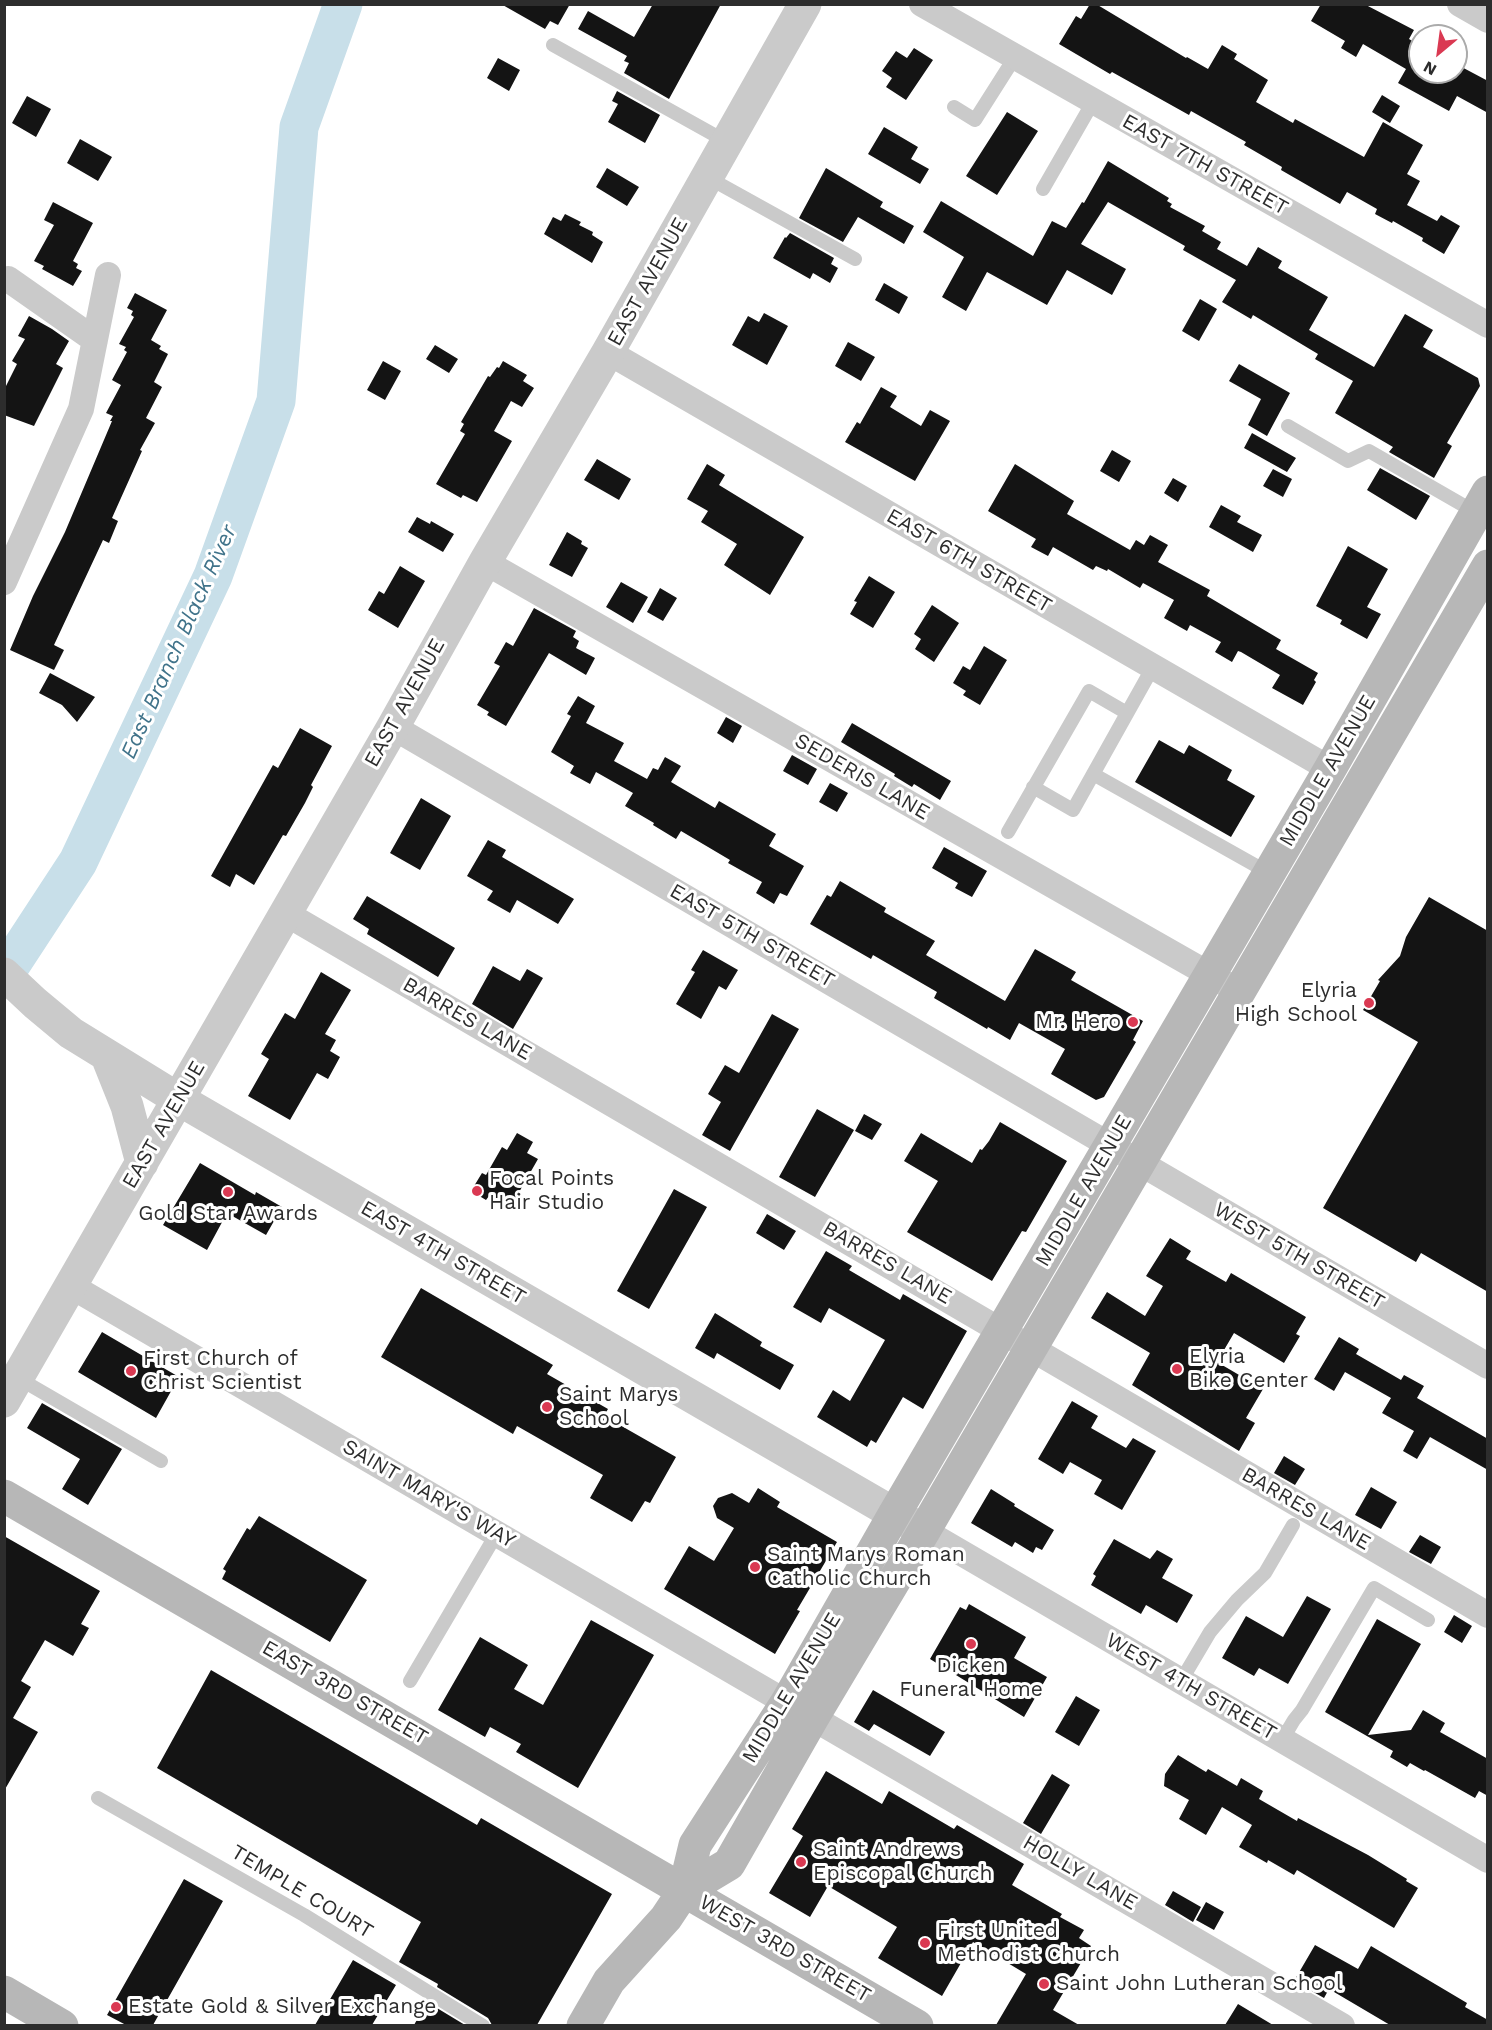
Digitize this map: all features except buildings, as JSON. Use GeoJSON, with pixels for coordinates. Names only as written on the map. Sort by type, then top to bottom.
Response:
{"type":"FeatureCollection","features":[{"type":"Feature","properties":{"kind":"main road","name":"MIDDLE AVENUE"},"geometry":{"type":"LineString","coordinates":[[583,2025],[609,1981],[666,1918],[684,1891],[729,1864],[800,1710],[895,1514],[1330,769],[1481,502]]}},
{"type":"Feature","properties":{"kind":"main road","name":"MIDDLE AVENUE"},"geometry":{"type":"LineString","coordinates":[[800,1710],[924,1531],[1488,566]]}},
{"type":"Feature","properties":{"kind":"main road","name":"EAST 3RD STREET"},"geometry":{"type":"LineString","coordinates":[[4,1496],[684,1891]]}},
{"type":"Feature","properties":{"kind":"main road","name":"WEST 3RD STREET"},"geometry":{"type":"LineString","coordinates":[[684,1891],[882,2017],[917,2025]]}},
{"type":"Feature","properties":{"kind":"main road"},"geometry":{"type":"LineString","coordinates":[[4,1992],[60,2025]]}},
{"type":"Feature","properties":{"kind":"street","name":"EAST AVENUE"},"geometry":{"type":"LineString","coordinates":[[11,1390],[393,727],[485,562],[608,352],[805,4]]}},
{"type":"Feature","properties":{"kind":"street","name":"EAST 7TH STREET"},"geometry":{"type":"LineString","coordinates":[[922,4],[1488,324]]}},
{"type":"Feature","properties":{"kind":"street"},"geometry":{"type":"LineString","coordinates":[[1460,4],[1488,20]]}},
{"type":"Feature","properties":{"kind":"street"},"geometry":{"type":"LineString","coordinates":[[4,582],[81,409],[108,275]]}},
{"type":"Feature","properties":{"kind":"street"},"geometry":{"type":"LineString","coordinates":[[8,279],[95,340]]}},
{"type":"Feature","properties":{"kind":"street","name":"EAST 6TH STREET"},"geometry":{"type":"LineString","coordinates":[[608,352],[1330,769]]}},
{"type":"Feature","properties":{"kind":"street","name":"SEDERIS LANE"},"geometry":{"type":"LineString","coordinates":[[485,562],[1239,992]]}},
{"type":"Feature","properties":{"kind":"street","name":"EAST 5TH STREET"},"geometry":{"type":"LineString","coordinates":[[393,727],[1111,1146]]}},
{"type":"Feature","properties":{"kind":"street","name":"BARRES LANE"},"geometry":{"type":"LineString","coordinates":[[285,913],[1488,1615]]}},
{"type":"Feature","properties":{"kind":"street","name":"EAST 4TH STREET"},"geometry":{"type":"LineString","coordinates":[[4,974],[55,1020],[103,1053],[178,1099],[895,1514]]}},
{"type":"Feature","properties":{"kind":"street"},"geometry":{"type":"LineString","coordinates":[[103,1053],[128,1106],[142,1163]]}},
{"type":"Feature","properties":{"kind":"street","name":"WEST 5TH STREET"},"geometry":{"type":"LineString","coordinates":[[1111,1146],[1488,1366]]}},
{"type":"Feature","properties":{"kind":"street","name":"SAINT MARY'S WAY"},"geometry":{"type":"LineString","coordinates":[[71,1286],[800,1710]]}},
{"type":"Feature","properties":{"kind":"street","name":"WEST 4TH STREET"},"geometry":{"type":"LineString","coordinates":[[895,1514],[1488,1860]]}},
{"type":"Feature","properties":{"kind":"street","name":"HOLLY LANE"},"geometry":{"type":"LineString","coordinates":[[800,1710],[1342,2025]]}},
{"type":"Feature","properties":{"kind":"lane"},"geometry":{"type":"LineString","coordinates":[[553,45],[727,142]]}},
{"type":"Feature","properties":{"kind":"lane"},"geometry":{"type":"LineString","coordinates":[[954,107],[975,120],[1015,57]]}},
{"type":"Feature","properties":{"kind":"lane"},"geometry":{"type":"LineString","coordinates":[[1043,189],[1094,102]]}},
{"type":"Feature","properties":{"kind":"lane"},"geometry":{"type":"LineString","coordinates":[[707,177],[855,259]]}},
{"type":"Feature","properties":{"kind":"lane"},"geometry":{"type":"LineString","coordinates":[[1288,426],[1348,461],[1369,451],[1481,502]]}},
{"type":"Feature","properties":{"kind":"lane"},"geometry":{"type":"LineString","coordinates":[[1033,788],[1073,810],[1153,667]]}},
{"type":"Feature","properties":{"kind":"lane"},"geometry":{"type":"LineString","coordinates":[[1008,832],[1089,691],[1127,713]]}},
{"type":"Feature","properties":{"kind":"lane"},"geometry":{"type":"LineString","coordinates":[[1094,774],[1269,873]]}},
{"type":"Feature","properties":{"kind":"lane"},"geometry":{"type":"LineString","coordinates":[[11,1390],[161,1461]]}},
{"type":"Feature","properties":{"kind":"lane"},"geometry":{"type":"LineString","coordinates":[[1181,1681],[1210,1632],[1237,1600],[1265,1573],[1293,1525]]}},
{"type":"Feature","properties":{"kind":"lane"},"geometry":{"type":"LineString","coordinates":[[410,1681],[497,1533]]}},
{"type":"Feature","properties":{"kind":"lane"},"geometry":{"type":"LineString","coordinates":[[1282,1740],[1374,1588],[1428,1620]]}},
{"type":"Feature","properties":{"kind":"lane","name":"TEMPLE COURT"},"geometry":{"type":"LineString","coordinates":[[98,1798],[304,1915],[483,2025]]}},
{"type":"Feature","properties":{"kind":"waterway","name":"East Branch Black River"},"geometry":{"type":"LineString","coordinates":[[4,975],[78,862],[213,576],[276,401],[299,127],[343,4]]}},
{"type":"Feature","properties":{"kind":"place","name":"Elyria High School"},"geometry":{"type":"Point","coordinates":[1369,1003]}},
{"type":"Feature","properties":{"kind":"place","name":"Mr. Hero"},"geometry":{"type":"Point","coordinates":[1133,1022]}},
{"type":"Feature","properties":{"kind":"place","name":"Focal Points Hair Studio"},"geometry":{"type":"Point","coordinates":[477,1191]}},
{"type":"Feature","properties":{"kind":"place","name":"Gold Star Awards"},"geometry":{"type":"Point","coordinates":[228,1192]}},
{"type":"Feature","properties":{"kind":"place","name":"Elyria Bike Center"},"geometry":{"type":"Point","coordinates":[1177,1369]}},
{"type":"Feature","properties":{"kind":"place","name":"First Church of Christ Scientist"},"geometry":{"type":"Point","coordinates":[131,1371]}},
{"type":"Feature","properties":{"kind":"place","name":"Saint Marys School"},"geometry":{"type":"Point","coordinates":[547,1407]}},
{"type":"Feature","properties":{"kind":"place","name":"Saint Marys Roman Catholic Church"},"geometry":{"type":"Point","coordinates":[755,1567]}},
{"type":"Feature","properties":{"kind":"place","name":"Dicken Funeral Home"},"geometry":{"type":"Point","coordinates":[971,1644]}},
{"type":"Feature","properties":{"kind":"place","name":"Saint Andrews Episcopal Church"},"geometry":{"type":"Point","coordinates":[801,1862]}},
{"type":"Feature","properties":{"kind":"place","name":"First United Methodist Church"},"geometry":{"type":"Point","coordinates":[925,1943]}},
{"type":"Feature","properties":{"kind":"place","name":"Saint John Lutheran School"},"geometry":{"type":"Point","coordinates":[1044,1984]}},
{"type":"Feature","properties":{"kind":"place","name":"Estate Gold & Silver Exchange"},"geometry":{"type":"Point","coordinates":[116,2007]}}]}
